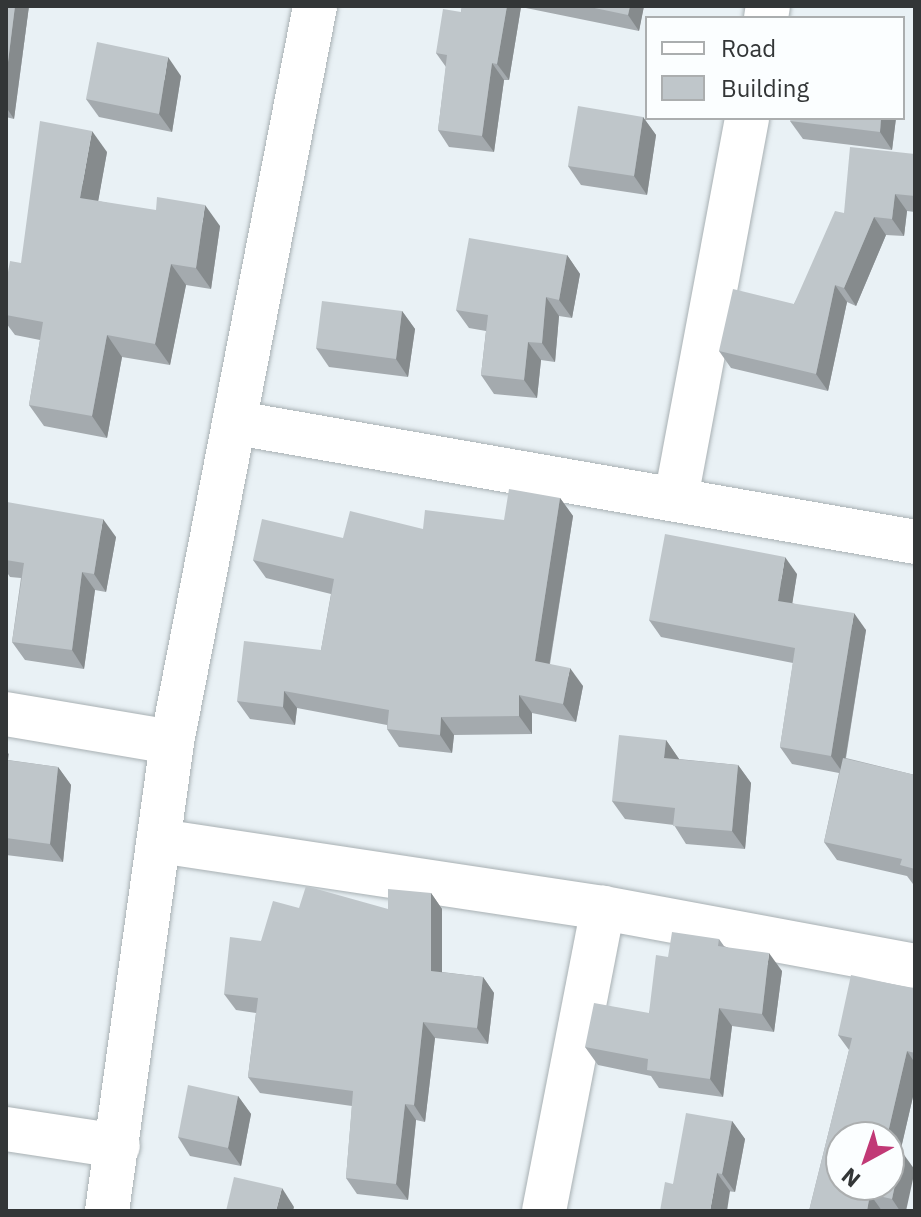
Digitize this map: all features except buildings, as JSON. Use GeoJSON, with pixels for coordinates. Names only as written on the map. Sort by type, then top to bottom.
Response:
{"type":"FeatureCollection","features":[{"type":"Feature","properties":{"kind":"street"},"geometry":{"type":"LineString","coordinates":[[107,1211],[172,742],[237,423],[315,6]]}},
{"type":"Feature","properties":{"kind":"street"},"geometry":{"type":"LineString","coordinates":[[676,498],[747,120]]}},
{"type":"Feature","properties":{"kind":"street"},"geometry":{"type":"LineString","coordinates":[[237,423],[915,542]]}},
{"type":"Feature","properties":{"kind":"street"},"geometry":{"type":"LineString","coordinates":[[6,714],[172,742]]}},
{"type":"Feature","properties":{"kind":"street"},"geometry":{"type":"LineString","coordinates":[[160,841],[603,908],[915,966]]}},
{"type":"Feature","properties":{"kind":"street"},"geometry":{"type":"LineString","coordinates":[[544,1211],[603,908]]}},
{"type":"Feature","properties":{"kind":"street"},"geometry":{"type":"LineString","coordinates":[[6,1129],[118,1146]]}}]}
